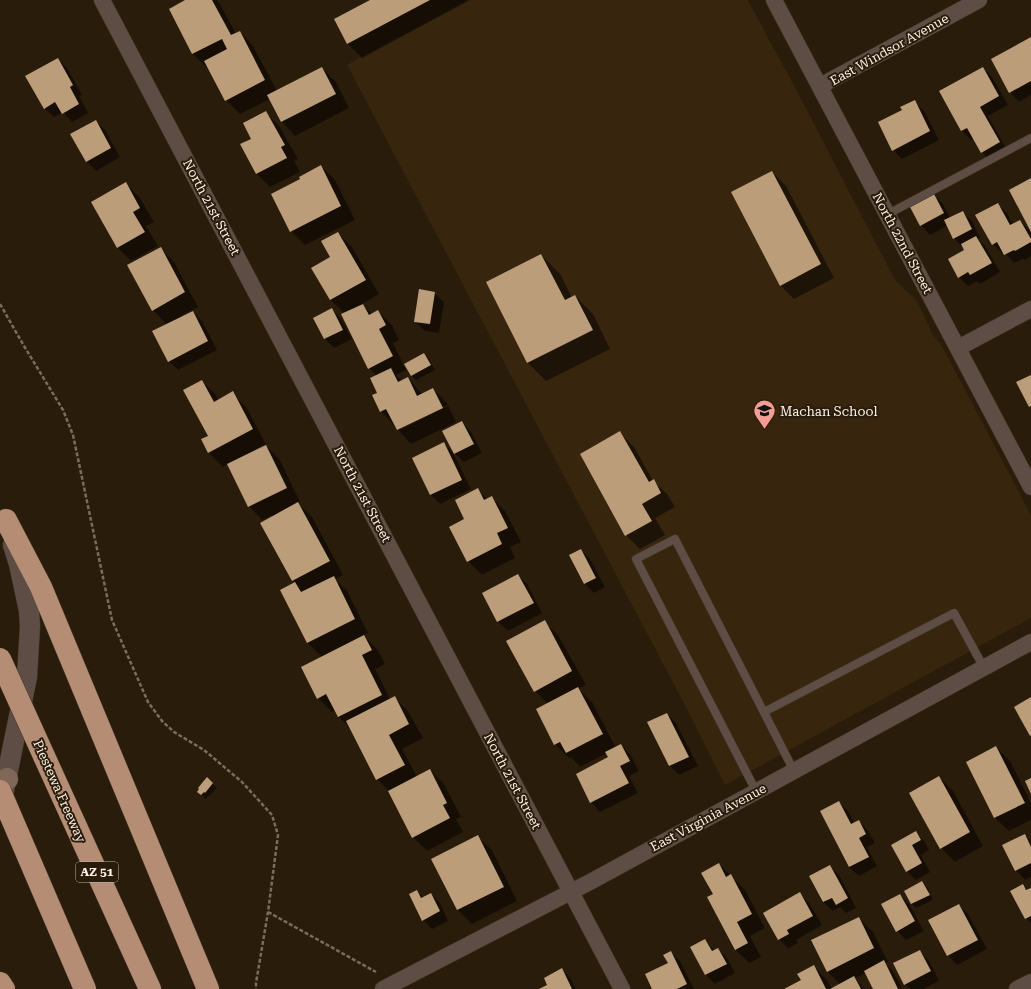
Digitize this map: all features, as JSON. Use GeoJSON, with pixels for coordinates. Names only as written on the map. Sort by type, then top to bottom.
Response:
{"type":"FeatureCollection","features":[{"type":"Feature","properties":{"kind":"highway"},"geometry":{"type":"LineString","coordinates":[[3,514],[41,587],[208,989]]}},
{"type":"Feature","properties":{"kind":"highway","name":"Piestewa Freeway"},"geometry":{"type":"LineString","coordinates":[[0,659],[150,989]]}},
{"type":"Feature","properties":{"kind":"highway"},"geometry":{"type":"LineString","coordinates":[[2,787],[18,833],[85,989]]}},
{"type":"Feature","properties":{"kind":"highway"},"geometry":{"type":"LineString","coordinates":[[0,983],[4,989]]}},
{"type":"Feature","properties":{"kind":"street","name":"North 21st Street"},"geometry":{"type":"LineString","coordinates":[[102,0],[622,989]]}},
{"type":"Feature","properties":{"kind":"street","name":"North 22nd Street"},"geometry":{"type":"LineString","coordinates":[[774,0],[1029,479]]}},
{"type":"Feature","properties":{"kind":"street","name":"East Windsor Avenue"},"geometry":{"type":"LineString","coordinates":[[820,86],[979,0]]}},
{"type":"Feature","properties":{"kind":"street"},"geometry":{"type":"LineString","coordinates":[[958,348],[1031,309]]}},
{"type":"Feature","properties":{"kind":"street"},"geometry":{"type":"LineString","coordinates":[[0,806],[2,787],[27,677],[30,626],[19,564],[3,514]]}},
{"type":"Feature","properties":{"kind":"street","name":"East Virginia Avenue"},"geometry":{"type":"LineString","coordinates":[[382,982],[571,891],[1031,642]]}},
{"type":"Feature","properties":{"kind":"street"},"geometry":{"type":"LineString","coordinates":[[1017,989],[1031,982]]}},
{"type":"Feature","properties":{"kind":"lane"},"geometry":{"type":"LineString","coordinates":[[888,214],[1031,138]]}},
{"type":"Feature","properties":{"kind":"lane"},"geometry":{"type":"LineString","coordinates":[[756,791],[636,559],[675,539],[794,771]]}},
{"type":"Feature","properties":{"kind":"lane"},"geometry":{"type":"LineString","coordinates":[[764,712],[954,613],[984,668]]}},
{"type":"Feature","properties":{"kind":"path"},"geometry":{"type":"LineString","coordinates":[[0,304],[63,410],[73,435],[112,620],[148,702],[162,721],[174,732],[204,750],[242,782],[272,815],[278,835],[256,989]]}},
{"type":"Feature","properties":{"kind":"path"},"geometry":{"type":"LineString","coordinates":[[268,912],[382,982]]}},
{"type":"Feature","properties":{"kind":"shaded area","name":"Machan School"},"geometry":{"type":"Polygon","coordinates":[[[467,0],[748,0],[895,280],[917,301],[933,335],[943,348],[1031,515],[1031,618],[725,785],[688,711],[347,65],[467,0]]]}},
{"type":"Feature","properties":{"kind":"building"},"geometry":{"type":"Polygon","coordinates":[[[185,0],[212,0],[231,35],[240,31],[265,80],[225,101],[204,61],[227,49],[222,39],[192,54],[169,9],[185,0]]]}},
{"type":"Feature","properties":{"kind":"building"},"geometry":{"type":"Polygon","coordinates":[[[370,0],[430,0],[347,44],[334,19],[370,0]]]}},
{"type":"Feature","properties":{"kind":"building"},"geometry":{"type":"Polygon","coordinates":[[[1031,37],[1031,81],[1009,93],[991,59],[1031,37]]]}},
{"type":"Feature","properties":{"kind":"building"},"geometry":{"type":"Polygon","coordinates":[[[58,58],[73,85],[70,87],[79,104],[62,114],[55,102],[44,109],[25,76],[58,58]]]}},
{"type":"Feature","properties":{"kind":"building"},"geometry":{"type":"Polygon","coordinates":[[[322,67],[336,94],[281,122],[267,95],[322,67]]]}},
{"type":"Feature","properties":{"kind":"building"},"geometry":{"type":"Polygon","coordinates":[[[983,67],[999,96],[980,107],[1000,142],[981,153],[967,128],[961,131],[939,91],[983,67]]]}},
{"type":"Feature","properties":{"kind":"building"},"geometry":{"type":"Polygon","coordinates":[[[915,100],[930,131],[892,151],[878,122],[902,110],[900,107],[915,100]]]}},
{"type":"Feature","properties":{"kind":"building"},"geometry":{"type":"Polygon","coordinates":[[[266,111],[285,145],[281,147],[287,158],[256,174],[240,144],[251,139],[243,123],[266,111]]]}},
{"type":"Feature","properties":{"kind":"building"},"geometry":{"type":"Polygon","coordinates":[[[96,120],[111,148],[86,162],[70,134],[96,120]]]}},
{"type":"Feature","properties":{"kind":"building"},"geometry":{"type":"Polygon","coordinates":[[[321,165],[341,206],[290,232],[271,194],[300,179],[299,177],[321,165]]]}},
{"type":"Feature","properties":{"kind":"building"},"geometry":{"type":"Polygon","coordinates":[[[772,171],[821,264],[780,286],[731,192],[772,171]]]}},
{"type":"Feature","properties":{"kind":"building"},"geometry":{"type":"Polygon","coordinates":[[[1031,178],[1031,232],[1009,190],[1031,178]]]}},
{"type":"Feature","properties":{"kind":"building"},"geometry":{"type":"Polygon","coordinates":[[[126,182],[140,208],[133,212],[145,232],[117,248],[91,202],[126,182]]]}},
{"type":"Feature","properties":{"kind":"building"},"geometry":{"type":"Polygon","coordinates":[[[934,194],[944,213],[920,226],[910,207],[934,194]]]}},
{"type":"Feature","properties":{"kind":"building"},"geometry":{"type":"Polygon","coordinates":[[[998,203],[1010,225],[1020,220],[1031,239],[1031,242],[1004,255],[997,242],[992,245],[975,215],[998,203]]]}},
{"type":"Feature","properties":{"kind":"building"},"geometry":{"type":"Polygon","coordinates":[[[963,211],[972,229],[953,239],[944,220],[963,211]]]}},
{"type":"Feature","properties":{"kind":"building"},"geometry":{"type":"Polygon","coordinates":[[[338,232],[366,280],[330,300],[311,268],[330,257],[321,241],[338,232]]]}},
{"type":"Feature","properties":{"kind":"building"},"geometry":{"type":"Polygon","coordinates":[[[976,236],[992,263],[970,275],[968,272],[958,278],[948,259],[964,250],[961,244],[976,236]]]}},
{"type":"Feature","properties":{"kind":"building"},"geometry":{"type":"Polygon","coordinates":[[[161,247],[185,292],[152,311],[127,265],[161,247]]]}},
{"type":"Feature","properties":{"kind":"building"},"geometry":{"type":"Polygon","coordinates":[[[541,254],[565,300],[575,295],[593,330],[527,363],[486,282],[541,254]]]}},
{"type":"Feature","properties":{"kind":"building"},"geometry":{"type":"Polygon","coordinates":[[[419,289],[435,292],[430,324],[414,322],[419,289]]]}},
{"type":"Feature","properties":{"kind":"building"},"geometry":{"type":"Polygon","coordinates":[[[363,304],[369,315],[378,310],[386,325],[379,329],[393,356],[368,369],[341,314],[363,304]]]}},
{"type":"Feature","properties":{"kind":"building"},"geometry":{"type":"Polygon","coordinates":[[[332,308],[343,330],[324,339],[313,318],[332,308]]]}},
{"type":"Feature","properties":{"kind":"building"},"geometry":{"type":"Polygon","coordinates":[[[193,311],[208,341],[168,362],[152,331],[193,311]]]}},
{"type":"Feature","properties":{"kind":"building"},"geometry":{"type":"Polygon","coordinates":[[[424,353],[431,365],[411,376],[404,364],[424,353]]]}},
{"type":"Feature","properties":{"kind":"building"},"geometry":{"type":"Polygon","coordinates":[[[391,368],[398,382],[408,377],[417,396],[433,388],[443,408],[397,430],[386,409],[380,412],[372,395],[377,393],[370,378],[391,368]]]}},
{"type":"Feature","properties":{"kind":"building"},"geometry":{"type":"Polygon","coordinates":[[[1031,375],[1031,406],[1029,407],[1016,382],[1031,375]]]}},
{"type":"Feature","properties":{"kind":"building"},"geometry":{"type":"Polygon","coordinates":[[[202,380],[214,402],[233,391],[253,429],[208,453],[201,439],[208,436],[183,390],[202,380]]]}},
{"type":"Feature","properties":{"kind":"building"},"geometry":{"type":"Polygon","coordinates":[[[462,421],[474,444],[454,454],[442,431],[462,421]]]}},
{"type":"Feature","properties":{"kind":"building"},"geometry":{"type":"Polygon","coordinates":[[[620,431],[649,482],[654,479],[661,493],[642,504],[652,521],[625,536],[580,454],[620,431]]]}},
{"type":"Feature","properties":{"kind":"building"},"geometry":{"type":"Polygon","coordinates":[[[444,442],[462,480],[430,495],[412,458],[444,442]]]}},
{"type":"Feature","properties":{"kind":"building"},"geometry":{"type":"Polygon","coordinates":[[[266,445],[287,488],[248,507],[227,464],[266,445]]]}},
{"type":"Feature","properties":{"kind":"building"},"geometry":{"type":"Polygon","coordinates":[[[478,488],[484,500],[492,496],[508,528],[497,533],[502,544],[467,562],[449,527],[464,519],[455,500],[478,488]]]}},
{"type":"Feature","properties":{"kind":"building"},"geometry":{"type":"Polygon","coordinates":[[[298,502],[330,561],[292,581],[260,523],[298,502]]]}},
{"type":"Feature","properties":{"kind":"building"},"geometry":{"type":"Polygon","coordinates":[[[581,549],[596,578],[584,584],[569,555],[581,549]]]}},
{"type":"Feature","properties":{"kind":"building"},"geometry":{"type":"Polygon","coordinates":[[[518,574],[534,603],[497,622],[482,593],[518,574]]]}},
{"type":"Feature","properties":{"kind":"building"},"geometry":{"type":"Polygon","coordinates":[[[334,576],[355,619],[307,643],[280,590],[295,582],[301,592],[334,576]]]}},
{"type":"Feature","properties":{"kind":"building"},"geometry":{"type":"Polygon","coordinates":[[[545,620],[572,671],[534,692],[506,641],[545,620]]]}},
{"type":"Feature","properties":{"kind":"building"},"geometry":{"type":"Polygon","coordinates":[[[364,635],[372,650],[362,655],[382,695],[338,717],[326,694],[317,699],[301,667],[364,635]]]}},
{"type":"Feature","properties":{"kind":"building"},"geometry":{"type":"Polygon","coordinates":[[[578,687],[603,734],[566,753],[560,742],[554,745],[536,709],[578,687]]]}},
{"type":"Feature","properties":{"kind":"building"},"geometry":{"type":"Polygon","coordinates":[[[395,696],[409,724],[389,735],[405,765],[376,780],[346,721],[395,696]]]}},
{"type":"Feature","properties":{"kind":"building"},"geometry":{"type":"Polygon","coordinates":[[[1031,697],[1031,735],[1030,736],[1014,707],[1031,697]]]}},
{"type":"Feature","properties":{"kind":"building"},"geometry":{"type":"Polygon","coordinates":[[[667,713],[689,757],[669,766],[647,722],[667,713]]]}},
{"type":"Feature","properties":{"kind":"building"},"geometry":{"type":"Polygon","coordinates":[[[621,744],[630,761],[620,766],[629,783],[590,803],[576,774],[608,757],[605,752],[621,744]]]}},
{"type":"Feature","properties":{"kind":"building"},"geometry":{"type":"Polygon","coordinates":[[[996,746],[1025,803],[994,818],[966,762],[996,746]]]}},
{"type":"Feature","properties":{"kind":"building"},"geometry":{"type":"Polygon","coordinates":[[[430,769],[447,803],[443,805],[450,818],[412,838],[388,791],[430,769]]]}},
{"type":"Feature","properties":{"kind":"building"},"geometry":{"type":"Polygon","coordinates":[[[939,776],[970,832],[940,849],[909,793],[939,776]]]}},
{"type":"Feature","properties":{"kind":"building"},"geometry":{"type":"Polygon","coordinates":[[[207,777],[213,783],[205,793],[204,792],[201,795],[197,792],[199,789],[198,788],[207,777]]]}},
{"type":"Feature","properties":{"kind":"building"},"geometry":{"type":"Polygon","coordinates":[[[1031,778],[1031,794],[1025,781],[1031,778]]]}},
{"type":"Feature","properties":{"kind":"building"},"geometry":{"type":"Polygon","coordinates":[[[839,801],[851,824],[859,820],[866,834],[859,838],[869,857],[849,867],[820,811],[839,801]]]}},
{"type":"Feature","properties":{"kind":"building"},"geometry":{"type":"Polygon","coordinates":[[[916,831],[921,840],[912,845],[922,863],[906,872],[891,845],[916,831]]]}},
{"type":"Feature","properties":{"kind":"building"},"geometry":{"type":"Polygon","coordinates":[[[1025,834],[1031,847],[1031,863],[1015,871],[1002,845],[1025,834]]]}},
{"type":"Feature","properties":{"kind":"building"},"geometry":{"type":"Polygon","coordinates":[[[478,835],[504,887],[457,910],[431,859],[478,835]]]}},
{"type":"Feature","properties":{"kind":"building"},"geometry":{"type":"Polygon","coordinates":[[[719,863],[726,877],[731,874],[752,914],[737,922],[748,943],[735,950],[707,897],[713,894],[701,873],[719,863]]]}},
{"type":"Feature","properties":{"kind":"building"},"geometry":{"type":"Polygon","coordinates":[[[830,865],[848,898],[836,905],[832,898],[823,902],[809,876],[830,865]]]}},
{"type":"Feature","properties":{"kind":"building"},"geometry":{"type":"Polygon","coordinates":[[[922,881],[930,895],[911,904],[904,891],[922,881]]]}},
{"type":"Feature","properties":{"kind":"building"},"geometry":{"type":"Polygon","coordinates":[[[1023,884],[1026,890],[1031,888],[1031,916],[1025,919],[1010,891],[1023,884]]]}},
{"type":"Feature","properties":{"kind":"building"},"geometry":{"type":"Polygon","coordinates":[[[417,890],[421,898],[431,893],[440,911],[422,921],[409,894],[417,890]]]}},
{"type":"Feature","properties":{"kind":"building"},"geometry":{"type":"Polygon","coordinates":[[[800,892],[813,916],[787,930],[789,934],[778,940],[763,913],[800,892]]]}},
{"type":"Feature","properties":{"kind":"building"},"geometry":{"type":"Polygon","coordinates":[[[900,894],[915,921],[896,932],[881,904],[900,894]]]}},
{"type":"Feature","properties":{"kind":"building"},"geometry":{"type":"Polygon","coordinates":[[[959,904],[978,940],[947,956],[928,920],[959,904]]]}},
{"type":"Feature","properties":{"kind":"building"},"geometry":{"type":"Polygon","coordinates":[[[859,917],[874,948],[827,972],[811,940],[859,917]]]}},
{"type":"Feature","properties":{"kind":"building"},"geometry":{"type":"Polygon","coordinates":[[[705,939],[712,951],[718,948],[727,964],[705,975],[690,947],[705,939]]]}},
{"type":"Feature","properties":{"kind":"building"},"geometry":{"type":"Polygon","coordinates":[[[920,950],[931,971],[904,985],[893,963],[920,950]]]}},
{"type":"Feature","properties":{"kind":"building"},"geometry":{"type":"Polygon","coordinates":[[[671,951],[687,984],[677,989],[652,989],[645,974],[668,963],[663,955],[671,951]]]}},
{"type":"Feature","properties":{"kind":"building"},"geometry":{"type":"Polygon","coordinates":[[[884,960],[898,989],[873,989],[864,971],[884,960]]]}},
{"type":"Feature","properties":{"kind":"building"},"geometry":{"type":"Polygon","coordinates":[[[814,965],[826,989],[784,989],[801,980],[797,974],[814,965]]]}},
{"type":"Feature","properties":{"kind":"building"},"geometry":{"type":"Polygon","coordinates":[[[562,968],[572,989],[539,989],[547,985],[544,978],[562,968]]]}},
{"type":"Feature","properties":{"kind":"building"},"geometry":{"type":"Polygon","coordinates":[[[854,976],[861,989],[830,989],[854,976]]]}},
{"type":"Feature","properties":{"kind":"place","name":"Machan School"},"geometry":{"type":"Point","coordinates":[764,430]}}]}
